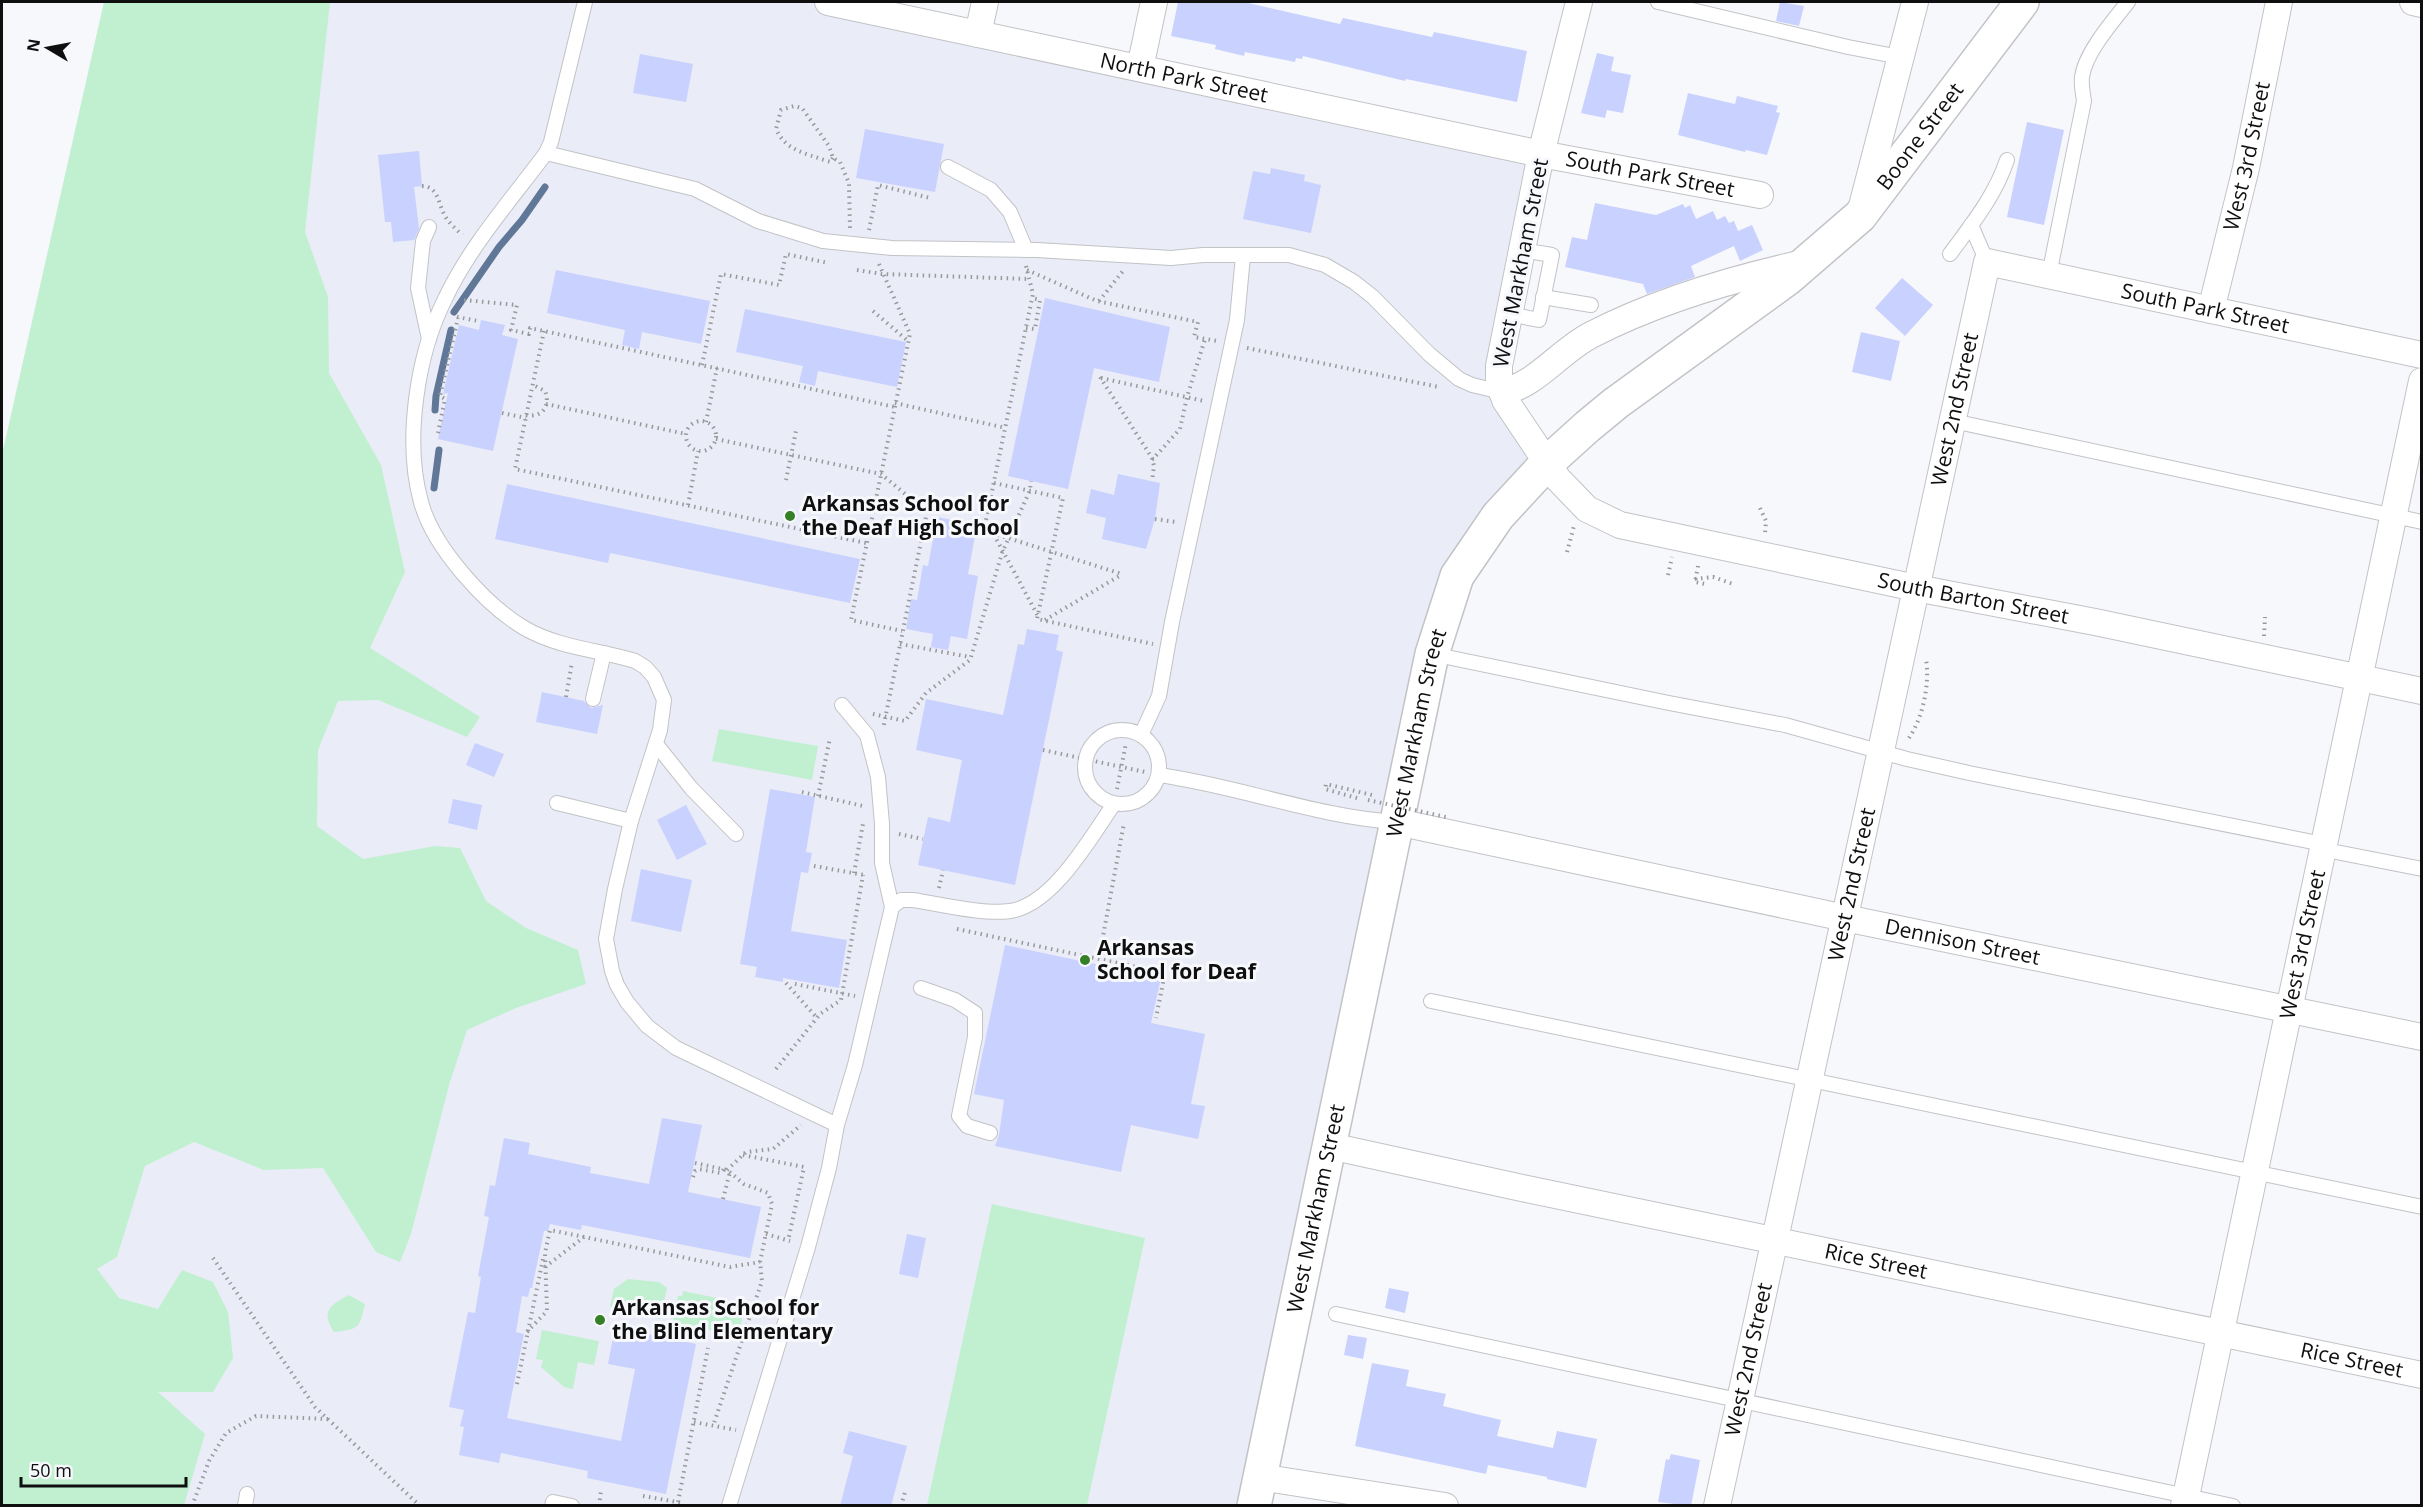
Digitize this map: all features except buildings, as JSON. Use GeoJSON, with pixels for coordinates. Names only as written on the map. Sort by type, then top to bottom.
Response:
{"type":"FeatureCollection","features":[{"type":"Feature","properties":{"kind":"main road","name":"Boone Street"},"geometry":{"type":"LineString","coordinates":[[1547,463],[1616,403],[1808,262],[1860,216],[2022,2]]}},
{"type":"Feature","properties":{"kind":"main road","name":"West Markham Street"},"geometry":{"type":"LineString","coordinates":[[1257,1491],[1432,654],[1457,576],[1498,516],[1547,463]]}},
{"type":"Feature","properties":{"kind":"street","name":"North Park Street"},"geometry":{"type":"LineString","coordinates":[[828,2],[1541,154]]}},
{"type":"Feature","properties":{"kind":"street"},"geometry":{"type":"LineString","coordinates":[[978,34],[985,2]]}},
{"type":"Feature","properties":{"kind":"street"},"geometry":{"type":"LineString","coordinates":[[1140,68],[1154,2]]}},
{"type":"Feature","properties":{"kind":"street","name":"West Markham Street"},"geometry":{"type":"LineString","coordinates":[[1547,463],[1515,416],[1502,392],[1499,366],[1541,154],[1579,2]]}},
{"type":"Feature","properties":{"kind":"street"},"geometry":{"type":"LineString","coordinates":[[1860,216],[1915,2]]}},
{"type":"Feature","properties":{"kind":"street","name":"West 3rd Street"},"geometry":{"type":"LineString","coordinates":[[2211,310],[2246,168],[2279,2]]}},
{"type":"Feature","properties":{"kind":"street"},"geometry":{"type":"LineString","coordinates":[[2412,2],[2421,4]]}},
{"type":"Feature","properties":{"kind":"street","name":"South Park Street"},"geometry":{"type":"LineString","coordinates":[[1541,154],[1760,195]]}},
{"type":"Feature","properties":{"kind":"street","name":"Boone Street"},"geometry":{"type":"LineString","coordinates":[[1502,392],[1517,389],[1558,356],[1588,336],[1611,325],[1695,292],[1739,278],[1808,262]]}},
{"type":"Feature","properties":{"kind":"street","name":"South Park Street"},"geometry":{"type":"LineString","coordinates":[[1987,262],[2421,355]]}},
{"type":"Feature","properties":{"kind":"street","name":"West 2nd Street"},"geometry":{"type":"LineString","coordinates":[[1717,1506],[1987,262]]}},
{"type":"Feature","properties":{"kind":"street","name":"West 3rd Street"},"geometry":{"type":"LineString","coordinates":[[2185,1500],[2421,381]]}},
{"type":"Feature","properties":{"kind":"street","name":"South Barton Street"},"geometry":{"type":"LineString","coordinates":[[1547,463],[1572,495],[1587,509],[1620,525],[2421,691]]}},
{"type":"Feature","properties":{"kind":"street","name":"Dennison Street"},"geometry":{"type":"LineString","coordinates":[[1397,822],[1845,918],[2421,1037]]}},
{"type":"Feature","properties":{"kind":"street","name":"Rice Street"},"geometry":{"type":"LineString","coordinates":[[1330,1146],[2421,1375]]}},
{"type":"Feature","properties":{"kind":"street"},"geometry":{"type":"LineString","coordinates":[[1257,1491],[1445,1506]]}},
{"type":"Feature","properties":{"kind":"lane"},"geometry":{"type":"LineString","coordinates":[[585,2],[558,119],[546,153],[462,267],[444,300],[430,341],[414,415],[414,472],[421,504],[431,526],[455,564],[478,591],[507,617],[528,630],[574,646],[635,661],[645,667],[654,677],[664,700],[660,730],[632,821],[615,889],[606,939],[612,971],[627,1002],[647,1026],[676,1048],[837,1125]]}},
{"type":"Feature","properties":{"kind":"lane"},"geometry":{"type":"LineString","coordinates":[[1658,2],[1900,57]]}},
{"type":"Feature","properties":{"kind":"lane"},"geometry":{"type":"LineString","coordinates":[[2049,276],[2084,101],[2082,78],[2095,47],[2128,2]]}},
{"type":"Feature","properties":{"kind":"lane"},"geometry":{"type":"LineString","coordinates":[[546,153],[695,189],[758,221],[802,235],[849,244],[1026,256],[1171,258],[1203,255],[1289,255],[1325,265],[1354,282],[1373,297],[1429,354],[1460,379],[1472,385],[1502,392]]}},
{"type":"Feature","properties":{"kind":"lane"},"geometry":{"type":"LineString","coordinates":[[1950,254],[1991,197],[2001,179],[2007,160]]}},
{"type":"Feature","properties":{"kind":"lane"},"geometry":{"type":"LineString","coordinates":[[948,167],[991,190],[1010,212],[1026,256]]}},
{"type":"Feature","properties":{"kind":"lane"},"geometry":{"type":"LineString","coordinates":[[1971,225],[1987,262]]}},
{"type":"Feature","properties":{"kind":"lane"},"geometry":{"type":"LineString","coordinates":[[429,227],[423,241],[418,288],[430,341]]}},
{"type":"Feature","properties":{"kind":"lane"},"geometry":{"type":"LineString","coordinates":[[1509,314],[1539,320],[1552,255],[1522,249]]}},
{"type":"Feature","properties":{"kind":"lane"},"geometry":{"type":"LineString","coordinates":[[1135,733],[1159,696],[1172,622],[1236,320],[1243,256]]}},
{"type":"Feature","properties":{"kind":"lane"},"geometry":{"type":"LineString","coordinates":[[1543,297],[1591,305]]}},
{"type":"Feature","properties":{"kind":"lane"},"geometry":{"type":"LineString","coordinates":[[1953,421],[2421,522]]}},
{"type":"Feature","properties":{"kind":"lane"},"geometry":{"type":"LineString","coordinates":[[593,699],[604,653]]}},
{"type":"Feature","properties":{"kind":"lane"},"geometry":{"type":"LineString","coordinates":[[1432,654],[1785,725],[1969,773],[2313,842],[2323,847],[2421,868]]}},
{"type":"Feature","properties":{"kind":"lane"},"geometry":{"type":"LineString","coordinates":[[729,1506],[829,1168],[837,1125],[855,1065],[892,907],[882,862],[882,824],[875,767],[867,735],[842,705]]}},
{"type":"Feature","properties":{"kind":"lane"},"geometry":{"type":"LineString","coordinates":[[1114,730],[1135,733],[1150,742],[1157,752],[1159,775],[1148,795],[1138,801],[1120,804],[1103,800],[1094,792],[1088,782],[1085,759],[1089,749],[1104,734],[1114,730]]}},
{"type":"Feature","properties":{"kind":"lane"},"geometry":{"type":"LineString","coordinates":[[656,744],[691,788],[736,834]]}},
{"type":"Feature","properties":{"kind":"lane"},"geometry":{"type":"LineString","coordinates":[[1159,775],[1196,780],[1350,816],[1397,822]]}},
{"type":"Feature","properties":{"kind":"lane"},"geometry":{"type":"LineString","coordinates":[[557,803],[632,821]]}},
{"type":"Feature","properties":{"kind":"lane"},"geometry":{"type":"LineString","coordinates":[[892,907],[901,900],[913,900],[986,910],[1019,909],[1039,899],[1056,884],[1120,804]]}},
{"type":"Feature","properties":{"kind":"lane"},"geometry":{"type":"LineString","coordinates":[[921,988],[955,1000],[975,1013],[975,1036],[959,1116],[967,1126],[990,1133]]}},
{"type":"Feature","properties":{"kind":"lane"},"geometry":{"type":"LineString","coordinates":[[1431,1001],[2421,1207]]}},
{"type":"Feature","properties":{"kind":"lane"},"geometry":{"type":"LineString","coordinates":[[1336,1314],[2185,1500],[2233,1506]]}},
{"type":"Feature","properties":{"kind":"lane"},"geometry":{"type":"LineString","coordinates":[[552,1506],[553,1502],[572,1506]]}},
{"type":"Feature","properties":{"kind":"path"},"geometry":{"type":"LineString","coordinates":[[833,158],[831,162],[827,162],[787,146],[776,129],[781,110],[794,106],[802,108],[829,146],[833,158],[840,162],[849,183],[851,212],[849,244]]}},
{"type":"Feature","properties":{"kind":"path"},"geometry":{"type":"LineString","coordinates":[[870,226],[878,185],[930,198]]}},
{"type":"Feature","properties":{"kind":"path"},"geometry":{"type":"LineString","coordinates":[[422,186],[435,191],[447,219],[477,247]]}},
{"type":"Feature","properties":{"kind":"path"},"geometry":{"type":"LineString","coordinates":[[873,246],[882,274],[910,334],[851,620],[902,632]]}},
{"type":"Feature","properties":{"kind":"path"},"geometry":{"type":"LineString","coordinates":[[702,365],[721,274],[779,285],[786,254],[828,263]]}},
{"type":"Feature","properties":{"kind":"path"},"geometry":{"type":"LineString","coordinates":[[1026,256],[1032,298],[986,520],[1038,616],[1037,620],[1154,644]]}},
{"type":"Feature","properties":{"kind":"path"},"geometry":{"type":"LineString","coordinates":[[857,270],[882,274],[1029,279]]}},
{"type":"Feature","properties":{"kind":"path"},"geometry":{"type":"LineString","coordinates":[[1027,270],[1100,301],[1198,322],[1194,338],[1218,341]]}},
{"type":"Feature","properties":{"kind":"path"},"geometry":{"type":"LineString","coordinates":[[1100,301],[1120,275]]}},
{"type":"Feature","properties":{"kind":"path"},"geometry":{"type":"LineString","coordinates":[[1026,328],[1035,329],[1040,300],[1032,298]]}},
{"type":"Feature","properties":{"kind":"path"},"geometry":{"type":"LineString","coordinates":[[469,300],[517,305],[511,330],[529,334],[530,328],[1006,428]]}},
{"type":"Feature","properties":{"kind":"path"},"geometry":{"type":"LineString","coordinates":[[873,310],[908,340]]}},
{"type":"Feature","properties":{"kind":"path"},"geometry":{"type":"LineString","coordinates":[[438,433],[445,399],[441,396],[458,317]]}},
{"type":"Feature","properties":{"kind":"path"},"geometry":{"type":"LineString","coordinates":[[544,331],[515,469],[866,543]]}},
{"type":"Feature","properties":{"kind":"path"},"geometry":{"type":"LineString","coordinates":[[1152,460],[1180,429],[1187,397],[1205,339]]}},
{"type":"Feature","properties":{"kind":"path"},"geometry":{"type":"LineString","coordinates":[[1241,347],[1447,388]]}},
{"type":"Feature","properties":{"kind":"path"},"geometry":{"type":"LineString","coordinates":[[706,422],[717,368]]}},
{"type":"Feature","properties":{"kind":"path"},"geometry":{"type":"LineString","coordinates":[[1152,482],[1154,466],[1152,460],[1100,377],[1200,400]]}},
{"type":"Feature","properties":{"kind":"path"},"geometry":{"type":"LineString","coordinates":[[502,412],[526,417],[537,416],[545,408],[548,399],[545,391],[533,385]]}},
{"type":"Feature","properties":{"kind":"path"},"geometry":{"type":"LineString","coordinates":[[546,404],[687,434]]}},
{"type":"Feature","properties":{"kind":"path"},"geometry":{"type":"LineString","coordinates":[[696,422],[706,422],[714,427],[716,439],[708,450],[698,451],[690,446],[688,429],[696,422]]}},
{"type":"Feature","properties":{"kind":"path"},"geometry":{"type":"LineString","coordinates":[[786,480],[796,431]]}},
{"type":"Feature","properties":{"kind":"path"},"geometry":{"type":"LineString","coordinates":[[716,439],[881,474],[927,512],[875,767]]}},
{"type":"Feature","properties":{"kind":"path"},"geometry":{"type":"LineString","coordinates":[[688,505],[698,451]]}},
{"type":"Feature","properties":{"kind":"path"},"geometry":{"type":"LineString","coordinates":[[873,714],[905,721],[926,693],[969,660],[1002,553],[1030,490],[1031,481]]}},
{"type":"Feature","properties":{"kind":"path"},"geometry":{"type":"LineString","coordinates":[[994,483],[1063,498],[1038,616]]}},
{"type":"Feature","properties":{"kind":"path"},"geometry":{"type":"LineString","coordinates":[[1760,508],[1766,521],[1765,535]]}},
{"type":"Feature","properties":{"kind":"path"},"geometry":{"type":"LineString","coordinates":[[1155,519],[1171,521]]}},
{"type":"Feature","properties":{"kind":"path"},"geometry":{"type":"LineString","coordinates":[[1568,552],[1575,522]]}},
{"type":"Feature","properties":{"kind":"path"},"geometry":{"type":"LineString","coordinates":[[992,532],[1122,574],[1044,621]]}},
{"type":"Feature","properties":{"kind":"path"},"geometry":{"type":"LineString","coordinates":[[1695,579],[1699,562]]}},
{"type":"Feature","properties":{"kind":"path"},"geometry":{"type":"LineString","coordinates":[[1668,575],[1670,568]]}},
{"type":"Feature","properties":{"kind":"path"},"geometry":{"type":"LineString","coordinates":[[1695,579],[1713,577],[1733,584]]}},
{"type":"Feature","properties":{"kind":"path"},"geometry":{"type":"LineString","coordinates":[[1695,579],[1695,582],[1706,584]]}},
{"type":"Feature","properties":{"kind":"path"},"geometry":{"type":"LineString","coordinates":[[900,644],[970,657]]}},
{"type":"Feature","properties":{"kind":"path"},"geometry":{"type":"LineString","coordinates":[[566,697],[574,646]]}},
{"type":"Feature","properties":{"kind":"path"},"geometry":{"type":"LineString","coordinates":[[1099,958],[1120,804],[1121,767],[1135,733]]}},
{"type":"Feature","properties":{"kind":"path"},"geometry":{"type":"LineString","coordinates":[[818,797],[830,738]]}},
{"type":"Feature","properties":{"kind":"path"},"geometry":{"type":"LineString","coordinates":[[1043,750],[1159,775]]}},
{"type":"Feature","properties":{"kind":"path"},"geometry":{"type":"LineString","coordinates":[[1372,795],[1326,784],[1325,789],[1446,817]]}},
{"type":"Feature","properties":{"kind":"path"},"geometry":{"type":"LineString","coordinates":[[802,792],[867,806],[854,873],[814,866]]}},
{"type":"Feature","properties":{"kind":"path"},"geometry":{"type":"LineString","coordinates":[[895,832],[923,839]]}},
{"type":"Feature","properties":{"kind":"path"},"geometry":{"type":"LineString","coordinates":[[941,880],[943,870]]}},
{"type":"Feature","properties":{"kind":"path"},"geometry":{"type":"LineString","coordinates":[[776,1069],[818,1018],[841,1000],[863,875]]}},
{"type":"Feature","properties":{"kind":"path"},"geometry":{"type":"LineString","coordinates":[[957,929],[1165,973],[1156,1018]]}},
{"type":"Feature","properties":{"kind":"path"},"geometry":{"type":"LineString","coordinates":[[786,983],[818,1018]]}},
{"type":"Feature","properties":{"kind":"path"},"geometry":{"type":"LineString","coordinates":[[795,984],[848,994]]}},
{"type":"Feature","properties":{"kind":"path"},"geometry":{"type":"LineString","coordinates":[[693,1178],[699,1169],[721,1173],[727,1171],[746,1152],[772,1149],[793,1133],[812,1113]]}},
{"type":"Feature","properties":{"kind":"path"},"geometry":{"type":"LineString","coordinates":[[743,1155],[804,1167],[788,1241]]}},
{"type":"Feature","properties":{"kind":"path"},"geometry":{"type":"LineString","coordinates":[[695,1163],[727,1171],[744,1184],[768,1193],[772,1204],[760,1262],[762,1281],[713,1426]]}},
{"type":"Feature","properties":{"kind":"path"},"geometry":{"type":"LineString","coordinates":[[723,1199],[727,1171]]}},
{"type":"Feature","properties":{"kind":"path"},"geometry":{"type":"LineString","coordinates":[[517,1384],[550,1230],[730,1267],[760,1262]]}},
{"type":"Feature","properties":{"kind":"path"},"geometry":{"type":"LineString","coordinates":[[766,1234],[807,1247]]}},
{"type":"Feature","properties":{"kind":"path"},"geometry":{"type":"LineString","coordinates":[[545,1267],[584,1237]]}},
{"type":"Feature","properties":{"kind":"path"},"geometry":{"type":"LineString","coordinates":[[527,1332],[547,1311],[545,1252]]}},
{"type":"Feature","properties":{"kind":"path"},"geometry":{"type":"LineString","coordinates":[[213,1258],[315,1407],[420,1506]]}},
{"type":"Feature","properties":{"kind":"path"},"geometry":{"type":"LineString","coordinates":[[643,1496],[680,1504],[708,1348]]}},
{"type":"Feature","properties":{"kind":"path"},"geometry":{"type":"LineString","coordinates":[[192,1506],[209,1461],[226,1433],[256,1416],[328,1419]]}},
{"type":"Feature","properties":{"kind":"path"},"geometry":{"type":"LineString","coordinates":[[694,1422],[751,1433]]}},
{"type":"Feature","properties":{"kind":"path"},"geometry":{"type":"LineString","coordinates":[[599,1506],[601,1491]]}},
{"type":"Feature","properties":{"kind":"path"},"geometry":{"type":"LineString","coordinates":[[901,1506],[905,1492]]}},
{"type":"Feature","properties":{"kind":"shaded area"},"geometry":{"type":"Polygon","coordinates":[[[104,2],[828,2],[1541,154],[1502,392],[1547,463],[1470,555],[1254,1505],[2,1506],[2,455],[104,2]]]}},
{"type":"Feature","properties":{"kind":"green space"},"geometry":{"type":"Polygon","coordinates":[[[104,2],[330,2],[305,232],[328,297],[329,373],[381,465],[405,572],[370,648],[480,717],[467,737],[378,700],[338,701],[318,750],[317,826],[363,859],[435,846],[460,848],[486,901],[526,928],[578,950],[586,984],[516,1008],[467,1030],[449,1085],[411,1234],[400,1262],[376,1252],[323,1168],[264,1170],[194,1142],[145,1166],[117,1257],[97,1269],[119,1298],[158,1309],[182,1270],[213,1282],[228,1312],[233,1358],[213,1392],[158,1392],[205,1434],[184,1505],[2,1505],[2,455],[104,2]]]}},
{"type":"Feature","properties":{"kind":"green space"},"geometry":{"type":"Polygon","coordinates":[[[719,729],[818,746],[812,780],[712,761],[719,729]]]}},
{"type":"Feature","properties":{"kind":"green space"},"geometry":{"type":"Polygon","coordinates":[[[992,1204],[1145,1238],[1087,1505],[927,1505],[992,1204]]]}},
{"type":"Feature","properties":{"kind":"green space"},"geometry":{"type":"Polygon","coordinates":[[[628,1279],[659,1282],[667,1288],[660,1319],[610,1307],[614,1289],[628,1279]]]}},
{"type":"Feature","properties":{"kind":"green space"},"geometry":{"type":"Polygon","coordinates":[[[683,1291],[746,1304],[738,1336],[673,1322],[678,1296],[682,1296],[683,1291]]]}},
{"type":"Feature","properties":{"kind":"green space"},"geometry":{"type":"Polygon","coordinates":[[[349,1295],[365,1304],[359,1323],[349,1330],[334,1332],[328,1313],[333,1305],[349,1295]]]}},
{"type":"Feature","properties":{"kind":"green space"},"geometry":{"type":"Polygon","coordinates":[[[542,1330],[599,1341],[594,1365],[578,1362],[573,1389],[564,1387],[541,1367],[543,1360],[536,1359],[542,1330]]]}},
{"type":"Feature","properties":{"kind":"waterway"},"geometry":{"type":"LineString","coordinates":[[454,312],[499,247],[522,220],[545,187]]}},
{"type":"Feature","properties":{"kind":"waterway"},"geometry":{"type":"LineString","coordinates":[[435,410],[451,330]]}},
{"type":"Feature","properties":{"kind":"waterway"},"geometry":{"type":"LineString","coordinates":[[434,488],[439,450]]}},
{"type":"Feature","properties":{"kind":"place","name":"Arkansas School for the Deaf High School"},"geometry":{"type":"Point","coordinates":[790,516]}},
{"type":"Feature","properties":{"kind":"place","name":"Arkansas School for Deaf"},"geometry":{"type":"Point","coordinates":[1085,960]}},
{"type":"Feature","properties":{"kind":"place","name":"Arkansas School for the Blind Elementary"},"geometry":{"type":"Point","coordinates":[600,1320]}}]}
